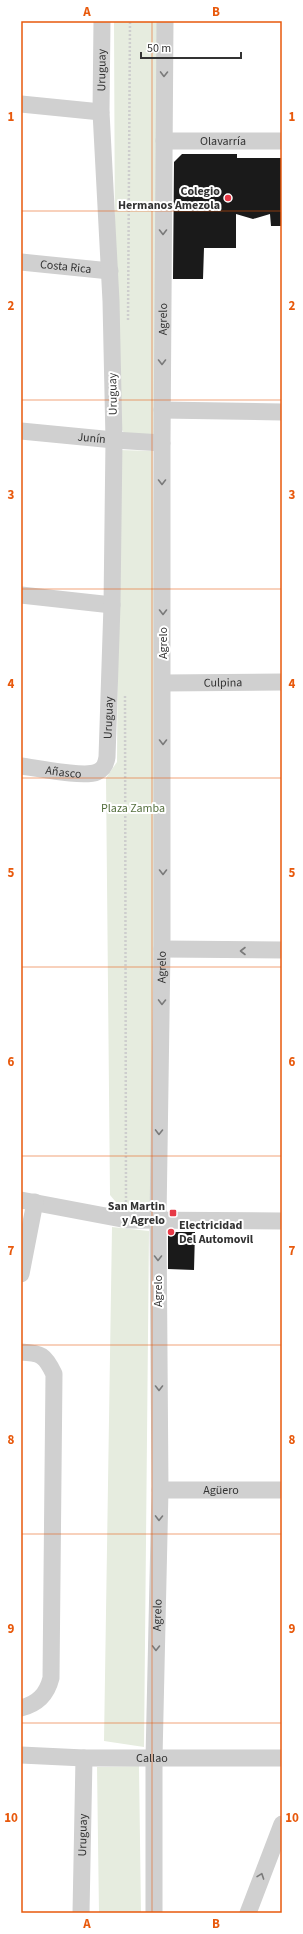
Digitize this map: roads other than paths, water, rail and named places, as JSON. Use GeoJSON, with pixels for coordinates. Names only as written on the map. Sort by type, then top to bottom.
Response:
{"type":"FeatureCollection","features":[{"type":"Feature","properties":{"kind":"street","name":"Uruguay"},"geometry":{"type":"LineString","coordinates":[[102,21],[101,112],[110,271],[114,440],[112,605],[108,746],[105,766]]}},
{"type":"Feature","properties":{"kind":"street","name":"Agrelo"},"geometry":{"type":"LineString","coordinates":[[154,1913],[154,1758],[160,1490],[158,1219],[162,949],[162,410],[165,21]]}},
{"type":"Feature","properties":{"kind":"street"},"geometry":{"type":"LineString","coordinates":[[21,104],[101,112]]}},
{"type":"Feature","properties":{"kind":"street","name":"Olavarría"},"geometry":{"type":"LineString","coordinates":[[164,141],[282,141]]}},
{"type":"Feature","properties":{"kind":"street","name":"Costa Rica"},"geometry":{"type":"LineString","coordinates":[[21,262],[110,271]]}},
{"type":"Feature","properties":{"kind":"street"},"geometry":{"type":"LineString","coordinates":[[162,410],[282,412]]}},
{"type":"Feature","properties":{"kind":"street","name":"Junín"},"geometry":{"type":"LineString","coordinates":[[21,430],[114,440],[162,443]]}},
{"type":"Feature","properties":{"kind":"street"},"geometry":{"type":"LineString","coordinates":[[21,595],[112,605]]}},
{"type":"Feature","properties":{"kind":"street","name":"Culpina"},"geometry":{"type":"LineString","coordinates":[[163,683],[282,682]]}},
{"type":"Feature","properties":{"kind":"street","name":"Añasco"},"geometry":{"type":"LineString","coordinates":[[21,766],[83,774],[97,772],[105,766]]}},
{"type":"Feature","properties":{"kind":"street"},"geometry":{"type":"LineString","coordinates":[[162,949],[282,950]]}},
{"type":"Feature","properties":{"kind":"street"},"geometry":{"type":"LineString","coordinates":[[21,1274],[28,1201],[127,1220],[282,1221]]}},
{"type":"Feature","properties":{"kind":"street"},"geometry":{"type":"LineString","coordinates":[[21,1352],[38,1353],[49,1363],[54,1374],[54,1382],[52,1678],[49,1689],[40,1699],[30,1706],[21,1708]]}},
{"type":"Feature","properties":{"kind":"street","name":"Agüero"},"geometry":{"type":"LineString","coordinates":[[160,1490],[282,1490]]}},
{"type":"Feature","properties":{"kind":"street","name":"Callao"},"geometry":{"type":"LineString","coordinates":[[21,1755],[84,1758],[282,1758]]}},
{"type":"Feature","properties":{"kind":"street","name":"Uruguay"},"geometry":{"type":"LineString","coordinates":[[81,1913],[84,1758]]}},
{"type":"Feature","properties":{"kind":"street"},"geometry":{"type":"LineString","coordinates":[[248,1913],[282,1824]]}},
{"type":"Feature","properties":{"kind":"place","name":"Colegio Hermanos Amezola"},"geometry":{"type":"Point","coordinates":[228,198]}},
{"type":"Feature","properties":{"kind":"place","name":"San Martin y Agrelo"},"geometry":{"type":"Point","coordinates":[173,1213]}},
{"type":"Feature","properties":{"kind":"place","name":"Electricidad Del Automovil"},"geometry":{"type":"Point","coordinates":[171,1232]}},
{"type":"Feature","properties":{"kind":"park label","name":"Plaza Zamba"},"geometry":{"type":"Point","coordinates":[133,808]}}]}
